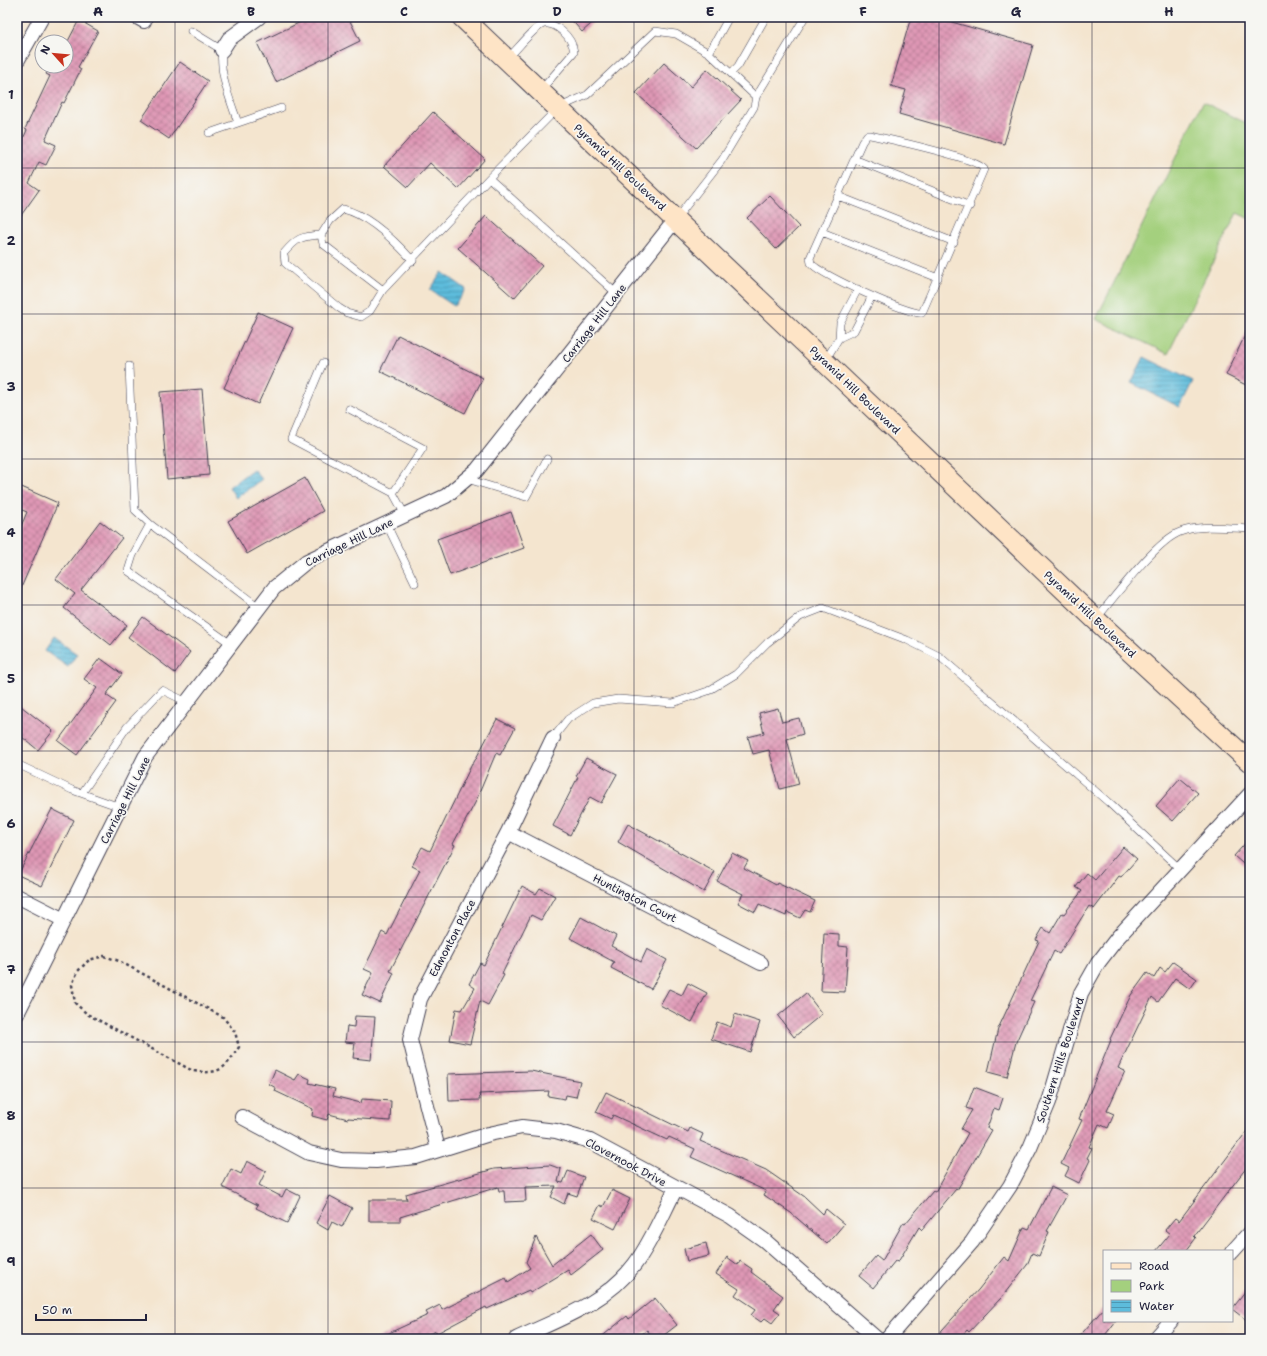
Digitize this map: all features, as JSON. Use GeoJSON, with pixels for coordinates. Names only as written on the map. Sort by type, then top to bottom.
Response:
{"type":"FeatureCollection","features":[{"type":"Feature","properties":{"kind":"main road","name":"Pyramid Hill Boulevard"},"geometry":{"type":"LineString","coordinates":[[462,17],[1096,620],[1250,762]]}},
{"type":"Feature","properties":{"kind":"street"},"geometry":{"type":"LineString","coordinates":[[17,61],[42,17]]}},
{"type":"Feature","properties":{"kind":"street"},"geometry":{"type":"LineString","coordinates":[[222,50],[229,38],[259,17]]}},
{"type":"Feature","properties":{"kind":"street","name":"Carriage Hill Lane"},"geometry":{"type":"LineString","coordinates":[[17,1014],[145,757],[274,588],[307,560],[446,496],[477,470],[676,219]]}},
{"type":"Feature","properties":{"kind":"street","name":"Edmonton Place"},"geometry":{"type":"LineString","coordinates":[[438,1149],[410,1040],[420,999],[508,832],[553,738]]}},
{"type":"Feature","properties":{"kind":"street","name":"Southern Hills Boulevard"},"geometry":{"type":"LineString","coordinates":[[887,1339],[972,1242],[1010,1186],[1030,1148],[1049,1102],[1081,992],[1098,963],[1118,937],[1250,794]]}},
{"type":"Feature","properties":{"kind":"street","name":"Huntington Court"},"geometry":{"type":"LineString","coordinates":[[508,832],[761,963]]}},
{"type":"Feature","properties":{"kind":"street"},"geometry":{"type":"LineString","coordinates":[[17,896],[64,920]]}},
{"type":"Feature","properties":{"kind":"street","name":"Clovernook Drive"},"geometry":{"type":"LineString","coordinates":[[242,1117],[309,1153],[341,1160],[376,1161],[416,1157],[489,1134],[522,1127],[556,1131],[590,1141],[730,1216],[764,1240],[877,1339]]}},
{"type":"Feature","properties":{"kind":"street"},"geometry":{"type":"LineString","coordinates":[[516,1339],[582,1309],[618,1283],[639,1258],[676,1188]]}},
{"type":"Feature","properties":{"kind":"street"},"geometry":{"type":"LineString","coordinates":[[1233,1251],[1250,1232]]}},
{"type":"Feature","properties":{"kind":"street"},"geometry":{"type":"LineString","coordinates":[[1155,1339],[1170,1322]]}},
{"type":"Feature","properties":{"kind":"lane"},"geometry":{"type":"LineString","coordinates":[[709,53],[729,17]]}},
{"type":"Feature","properties":{"kind":"lane"},"geometry":{"type":"LineString","coordinates":[[731,73],[738,66],[766,17]]}},
{"type":"Feature","properties":{"kind":"lane"},"geometry":{"type":"LineString","coordinates":[[676,219],[722,160],[754,107],[756,97],[805,17]]}},
{"type":"Feature","properties":{"kind":"lane"},"geometry":{"type":"LineString","coordinates":[[507,60],[538,28],[545,24],[554,25],[564,32],[573,44],[574,52],[540,91]]}},
{"type":"Feature","properties":{"kind":"lane"},"geometry":{"type":"LineString","coordinates":[[191,31],[222,50],[221,62],[223,76],[238,123]]}},
{"type":"Feature","properties":{"kind":"lane"},"geometry":{"type":"LineString","coordinates":[[321,235],[304,236],[292,244],[284,253],[285,263],[339,308],[347,313],[362,317],[370,311],[384,290],[413,261],[489,178],[558,108],[587,95],[655,31],[676,34],[709,53],[756,97]]}},
{"type":"Feature","properties":{"kind":"lane"},"geometry":{"type":"LineString","coordinates":[[209,133],[281,108]]}},
{"type":"Feature","properties":{"kind":"lane"},"geometry":{"type":"LineString","coordinates":[[870,135],[979,163],[984,169],[970,206],[922,313],[911,312],[872,296],[819,270],[811,263],[810,258],[838,196],[864,138],[870,135]]}},
{"type":"Feature","properties":{"kind":"lane"},"geometry":{"type":"LineString","coordinates":[[854,159],[970,206]]}},
{"type":"Feature","properties":{"kind":"lane"},"geometry":{"type":"LineString","coordinates":[[489,178],[617,294]]}},
{"type":"Feature","properties":{"kind":"lane"},"geometry":{"type":"LineString","coordinates":[[838,196],[954,242]]}},
{"type":"Feature","properties":{"kind":"lane"},"geometry":{"type":"LineString","coordinates":[[384,290],[323,244],[321,235],[330,221],[343,209],[355,212],[395,241],[413,261]]}},
{"type":"Feature","properties":{"kind":"lane"},"geometry":{"type":"LineString","coordinates":[[822,232],[938,278]]}},
{"type":"Feature","properties":{"kind":"lane"},"geometry":{"type":"LineString","coordinates":[[824,361],[839,338],[840,323],[858,289]]}},
{"type":"Feature","properties":{"kind":"lane"},"geometry":{"type":"LineString","coordinates":[[839,338],[854,331],[872,296]]}},
{"type":"Feature","properties":{"kind":"lane"},"geometry":{"type":"LineString","coordinates":[[323,363],[291,439],[393,494],[405,514]]}},
{"type":"Feature","properties":{"kind":"lane"},"geometry":{"type":"LineString","coordinates":[[129,366],[135,510],[150,524],[260,608]]}},
{"type":"Feature","properties":{"kind":"lane"},"geometry":{"type":"LineString","coordinates":[[349,409],[423,448],[393,494]]}},
{"type":"Feature","properties":{"kind":"lane"},"geometry":{"type":"LineString","coordinates":[[466,479],[526,497],[547,459]]}},
{"type":"Feature","properties":{"kind":"lane"},"geometry":{"type":"LineString","coordinates":[[386,523],[415,584]]}},
{"type":"Feature","properties":{"kind":"lane"},"geometry":{"type":"LineString","coordinates":[[150,524],[133,555],[128,571],[231,644]]}},
{"type":"Feature","properties":{"kind":"lane"},"geometry":{"type":"LineString","coordinates":[[1096,620],[1158,547],[1180,532],[1205,528],[1250,529]]}},
{"type":"Feature","properties":{"kind":"lane"},"geometry":{"type":"LineString","coordinates":[[553,738],[568,719],[593,703],[618,699],[673,704],[708,690],[736,674],[767,643],[800,617],[824,608],[907,640],[938,656],[1108,802],[1181,870]]}},
{"type":"Feature","properties":{"kind":"lane"},"geometry":{"type":"LineString","coordinates":[[82,793],[127,727],[162,690],[187,702]]}},
{"type":"Feature","properties":{"kind":"lane"},"geometry":{"type":"LineString","coordinates":[[17,764],[82,793],[120,807]]}},
{"type":"Feature","properties":{"kind":"path"},"geometry":{"type":"LineString","coordinates":[[104,956],[119,961],[223,1017],[235,1032],[239,1047],[232,1059],[220,1070],[208,1073],[193,1071],[87,1014],[75,1003],[72,985],[78,971],[89,960],[104,956]]}},
{"type":"Feature","properties":{"kind":"green space"},"geometry":{"type":"Polygon","coordinates":[[[1203,102],[1250,125],[1250,219],[1237,213],[1168,354],[1096,319],[1203,102]]]}},
{"type":"Feature","properties":{"kind":"water"},"geometry":{"type":"Polygon","coordinates":[[[442,272],[466,289],[454,306],[430,290],[442,272]]]}},
{"type":"Feature","properties":{"kind":"water"},"geometry":{"type":"Polygon","coordinates":[[[1144,357],[1193,381],[1180,407],[1131,383],[1144,357]]]}},
{"type":"Feature","properties":{"kind":"water"},"geometry":{"type":"Polygon","coordinates":[[[253,469],[262,479],[236,498],[229,487],[253,469]]]}},
{"type":"Feature","properties":{"kind":"water"},"geometry":{"type":"Polygon","coordinates":[[[54,638],[77,654],[68,667],[45,651],[54,638]]]}},
{"type":"Feature","properties":{"kind":"building"},"geometry":{"type":"Polygon","coordinates":[[[311,17],[348,17],[360,41],[276,82],[257,43],[311,17]]]}},
{"type":"Feature","properties":{"kind":"building"},"geometry":{"type":"Polygon","coordinates":[[[569,17],[599,17],[582,32],[569,17]]]}},
{"type":"Feature","properties":{"kind":"building"},"geometry":{"type":"Polygon","coordinates":[[[911,17],[942,17],[941,19],[1033,45],[1004,144],[899,114],[906,90],[891,86],[911,17]]]}},
{"type":"Feature","properties":{"kind":"building"},"geometry":{"type":"Polygon","coordinates":[[[79,20],[98,31],[78,67],[81,69],[64,103],[62,102],[45,140],[56,145],[46,165],[39,162],[29,183],[39,190],[17,221],[17,152],[27,130],[25,129],[50,76],[46,74],[74,74],[74,34],[72,34],[79,20]]]}},
{"type":"Feature","properties":{"kind":"building"},"geometry":{"type":"Polygon","coordinates":[[[180,62],[208,81],[169,139],[141,120],[180,62]]]}},
{"type":"Feature","properties":{"kind":"building"},"geometry":{"type":"Polygon","coordinates":[[[664,63],[691,87],[707,69],[741,100],[696,148],[636,93],[664,63]]]}},
{"type":"Feature","properties":{"kind":"building"},"geometry":{"type":"Polygon","coordinates":[[[433,112],[485,159],[458,189],[430,163],[408,187],[384,166],[433,112]]]}},
{"type":"Feature","properties":{"kind":"building"},"geometry":{"type":"Polygon","coordinates":[[[770,196],[799,227],[776,249],[747,218],[770,196]]]}},
{"type":"Feature","properties":{"kind":"building"},"geometry":{"type":"Polygon","coordinates":[[[486,216],[542,266],[514,298],[458,248],[486,216]]]}},
{"type":"Feature","properties":{"kind":"building"},"geometry":{"type":"Polygon","coordinates":[[[258,312],[293,328],[258,404],[224,388],[258,312]]]}},
{"type":"Feature","properties":{"kind":"building"},"geometry":{"type":"Polygon","coordinates":[[[1250,325],[1250,387],[1226,375],[1250,325]]]}},
{"type":"Feature","properties":{"kind":"building"},"geometry":{"type":"Polygon","coordinates":[[[398,335],[483,378],[465,413],[380,371],[398,335]]]}},
{"type":"Feature","properties":{"kind":"building"},"geometry":{"type":"Polygon","coordinates":[[[202,389],[209,475],[167,479],[160,392],[202,389]]]}},
{"type":"Feature","properties":{"kind":"building"},"geometry":{"type":"Polygon","coordinates":[[[305,478],[323,511],[247,554],[228,521],[305,478]]]}},
{"type":"Feature","properties":{"kind":"building"},"geometry":{"type":"Polygon","coordinates":[[[17,485],[58,503],[17,597],[17,536],[27,512],[17,508],[17,485]]]}},
{"type":"Feature","properties":{"kind":"building"},"geometry":{"type":"Polygon","coordinates":[[[511,512],[524,548],[450,575],[437,539],[511,512]]]}},
{"type":"Feature","properties":{"kind":"building"},"geometry":{"type":"Polygon","coordinates":[[[100,521],[122,538],[81,590],[127,625],[111,645],[64,608],[75,594],[56,579],[100,521]]]}},
{"type":"Feature","properties":{"kind":"building"},"geometry":{"type":"Polygon","coordinates":[[[143,617],[190,652],[175,673],[128,637],[143,617]]]}},
{"type":"Feature","properties":{"kind":"building"},"geometry":{"type":"Polygon","coordinates":[[[100,658],[122,674],[106,695],[116,702],[77,755],[58,741],[97,688],[84,679],[100,658]]]}},
{"type":"Feature","properties":{"kind":"building"},"geometry":{"type":"Polygon","coordinates":[[[17,703],[53,731],[38,750],[17,733],[17,703]]]}},
{"type":"Feature","properties":{"kind":"building"},"geometry":{"type":"Polygon","coordinates":[[[778,708],[782,722],[799,718],[803,734],[787,739],[799,784],[780,789],[769,750],[753,754],[748,737],[764,733],[759,713],[778,708]]]}},
{"type":"Feature","properties":{"kind":"building"},"geometry":{"type":"Polygon","coordinates":[[[497,719],[515,728],[500,755],[496,753],[475,803],[453,844],[455,845],[390,971],[394,973],[380,1003],[362,995],[373,973],[364,969],[382,932],[387,935],[420,870],[412,866],[422,847],[430,851],[472,764],[497,719]]]}},
{"type":"Feature","properties":{"kind":"building"},"geometry":{"type":"Polygon","coordinates":[[[586,758],[617,774],[601,803],[590,797],[570,835],[553,826],[586,758]]]}},
{"type":"Feature","properties":{"kind":"building"},"geometry":{"type":"Polygon","coordinates":[[[1180,778],[1198,793],[1173,821],[1156,806],[1180,778]]]}},
{"type":"Feature","properties":{"kind":"building"},"geometry":{"type":"Polygon","coordinates":[[[52,809],[74,820],[42,886],[18,875],[52,809]]]}},
{"type":"Feature","properties":{"kind":"building"},"geometry":{"type":"Polygon","coordinates":[[[628,824],[715,872],[704,892],[618,842],[628,824]]]}},
{"type":"Feature","properties":{"kind":"building"},"geometry":{"type":"Polygon","coordinates":[[[1250,838],[1250,870],[1234,856],[1250,838]]]}},
{"type":"Feature","properties":{"kind":"building"},"geometry":{"type":"Polygon","coordinates":[[[1123,847],[1137,859],[1121,877],[1119,876],[1094,909],[1089,906],[1059,954],[1054,951],[1030,1001],[1034,1002],[1016,1042],[1007,1077],[988,1072],[998,1029],[1039,941],[1036,940],[1043,928],[1050,933],[1062,913],[1064,914],[1082,891],[1076,887],[1087,873],[1095,880],[1123,847]]]}},
{"type":"Feature","properties":{"kind":"building"},"geometry":{"type":"Polygon","coordinates":[[[732,853],[748,861],[744,868],[776,885],[777,883],[815,901],[810,912],[805,910],[800,918],[787,912],[786,916],[759,904],[755,912],[738,903],[743,894],[717,881],[732,853]]]}},
{"type":"Feature","properties":{"kind":"building"},"geometry":{"type":"Polygon","coordinates":[[[522,886],[536,894],[540,888],[555,896],[541,920],[531,915],[502,974],[504,975],[488,1005],[480,1001],[470,1044],[450,1040],[456,1009],[462,1010],[475,988],[469,984],[480,963],[484,965],[522,886]]]}},
{"type":"Feature","properties":{"kind":"building"},"geometry":{"type":"Polygon","coordinates":[[[581,917],[616,936],[611,946],[641,962],[647,949],[667,960],[651,989],[611,968],[614,962],[570,938],[581,917]]]}},
{"type":"Feature","properties":{"kind":"building"},"geometry":{"type":"Polygon","coordinates":[[[824,933],[839,934],[839,946],[848,947],[845,992],[821,991],[824,933]]]}},
{"type":"Feature","properties":{"kind":"building"},"geometry":{"type":"Polygon","coordinates":[[[1173,962],[1197,979],[1190,989],[1175,978],[1158,1002],[1152,997],[1118,1068],[1125,1071],[1107,1111],[1114,1114],[1108,1128],[1099,1124],[1089,1147],[1092,1148],[1087,1158],[1090,1160],[1079,1183],[1065,1176],[1069,1168],[1061,1164],[1082,1120],[1079,1119],[1111,1040],[1110,1039],[1131,995],[1147,973],[1154,978],[1160,968],[1165,972],[1173,962]]]}},
{"type":"Feature","properties":{"kind":"building"},"geometry":{"type":"Polygon","coordinates":[[[688,983],[707,993],[692,1022],[660,1005],[669,989],[682,995],[688,983]]]}},
{"type":"Feature","properties":{"kind":"building"},"geometry":{"type":"Polygon","coordinates":[[[806,993],[822,1014],[794,1037],[778,1016],[806,993]]]}},
{"type":"Feature","properties":{"kind":"building"},"geometry":{"type":"Polygon","coordinates":[[[735,1014],[760,1022],[750,1052],[711,1039],[717,1022],[731,1027],[735,1014]]]}},
{"type":"Feature","properties":{"kind":"building"},"geometry":{"type":"Polygon","coordinates":[[[355,1016],[375,1017],[371,1060],[353,1058],[355,1043],[345,1042],[347,1026],[354,1027],[355,1016]]]}},
{"type":"Feature","properties":{"kind":"building"},"geometry":{"type":"Polygon","coordinates":[[[275,1070],[295,1080],[299,1074],[310,1079],[309,1083],[335,1089],[333,1096],[361,1103],[362,1099],[391,1101],[390,1121],[348,1119],[329,1114],[327,1120],[312,1116],[313,1109],[275,1091],[276,1088],[269,1084],[275,1070]]]}},
{"type":"Feature","properties":{"kind":"building"},"geometry":{"type":"Polygon","coordinates":[[[531,1071],[580,1081],[576,1097],[566,1095],[565,1099],[548,1096],[549,1091],[479,1094],[480,1100],[449,1101],[448,1074],[531,1071]]]}},
{"type":"Feature","properties":{"kind":"building"},"geometry":{"type":"Polygon","coordinates":[[[974,1087],[1003,1098],[999,1110],[994,1108],[987,1128],[992,1130],[957,1190],[956,1189],[922,1230],[919,1227],[898,1262],[895,1261],[873,1288],[859,1276],[876,1256],[882,1261],[903,1223],[905,1224],[933,1191],[935,1192],[968,1133],[961,1129],[972,1110],[966,1108],[974,1087]]]}},
{"type":"Feature","properties":{"kind":"building"},"geometry":{"type":"Polygon","coordinates":[[[606,1092],[688,1132],[690,1128],[703,1134],[700,1141],[766,1170],[805,1197],[823,1214],[826,1209],[844,1224],[827,1244],[791,1213],[764,1195],[766,1191],[691,1157],[695,1149],[669,1137],[667,1140],[613,1115],[611,1119],[596,1112],[606,1092]]]}},
{"type":"Feature","properties":{"kind":"building"},"geometry":{"type":"Polygon","coordinates":[[[1250,1127],[1250,1163],[1194,1236],[1196,1238],[1187,1250],[1157,1250],[1170,1234],[1165,1230],[1175,1218],[1179,1221],[1250,1127]]]}},
{"type":"Feature","properties":{"kind":"building"},"geometry":{"type":"Polygon","coordinates":[[[247,1161],[266,1171],[259,1185],[282,1197],[286,1189],[300,1196],[287,1223],[256,1208],[258,1205],[222,1187],[231,1169],[241,1174],[247,1161]]]}},
{"type":"Feature","properties":{"kind":"building"},"geometry":{"type":"Polygon","coordinates":[[[550,1165],[561,1169],[558,1182],[563,1183],[568,1171],[584,1177],[577,1196],[568,1193],[564,1204],[551,1197],[556,1186],[525,1187],[526,1201],[505,1202],[504,1191],[499,1191],[498,1187],[400,1217],[400,1221],[369,1221],[369,1200],[407,1200],[406,1194],[494,1169],[550,1165]]]}},
{"type":"Feature","properties":{"kind":"building"},"geometry":{"type":"Polygon","coordinates":[[[1051,1187],[1067,1195],[1047,1231],[1049,1232],[1039,1256],[1032,1253],[1027,1265],[1001,1298],[969,1332],[967,1330],[959,1339],[934,1339],[979,1289],[1004,1257],[1009,1261],[1024,1227],[1029,1229],[1051,1187]]]}},
{"type":"Feature","properties":{"kind":"building"},"geometry":{"type":"Polygon","coordinates":[[[612,1190],[630,1199],[615,1229],[593,1218],[600,1205],[603,1207],[612,1190]]]}},
{"type":"Feature","properties":{"kind":"building"},"geometry":{"type":"Polygon","coordinates":[[[330,1196],[352,1208],[342,1227],[332,1222],[328,1230],[316,1223],[330,1196]]]}},
{"type":"Feature","properties":{"kind":"building"},"geometry":{"type":"Polygon","coordinates":[[[591,1234],[603,1250],[571,1275],[568,1270],[530,1293],[529,1290],[487,1309],[486,1307],[437,1333],[436,1331],[419,1339],[376,1339],[428,1315],[426,1312],[440,1305],[442,1310],[506,1278],[508,1282],[530,1268],[526,1262],[536,1237],[552,1265],[591,1234]]]}},
{"type":"Feature","properties":{"kind":"building"},"geometry":{"type":"Polygon","coordinates":[[[706,1243],[709,1256],[687,1261],[684,1249],[706,1243]]]}},
{"type":"Feature","properties":{"kind":"building"},"geometry":{"type":"Polygon","coordinates":[[[727,1257],[738,1265],[740,1261],[752,1269],[751,1272],[783,1296],[774,1309],[780,1313],[772,1323],[765,1318],[761,1322],[751,1315],[756,1309],[735,1295],[739,1289],[716,1274],[727,1257]]]}},
{"type":"Feature","properties":{"kind":"building"},"geometry":{"type":"Polygon","coordinates":[[[1250,1286],[1250,1323],[1233,1310],[1250,1286]]]}},
{"type":"Feature","properties":{"kind":"building"},"geometry":{"type":"Polygon","coordinates":[[[655,1298],[677,1325],[659,1339],[654,1339],[647,1330],[636,1339],[599,1339],[627,1316],[629,1319],[655,1298]]]}},
{"type":"Feature","properties":{"kind":"building"},"geometry":{"type":"Polygon","coordinates":[[[1103,1309],[1103,1322],[1115,1322],[1102,1339],[1077,1339],[1103,1309]]]}}]}
